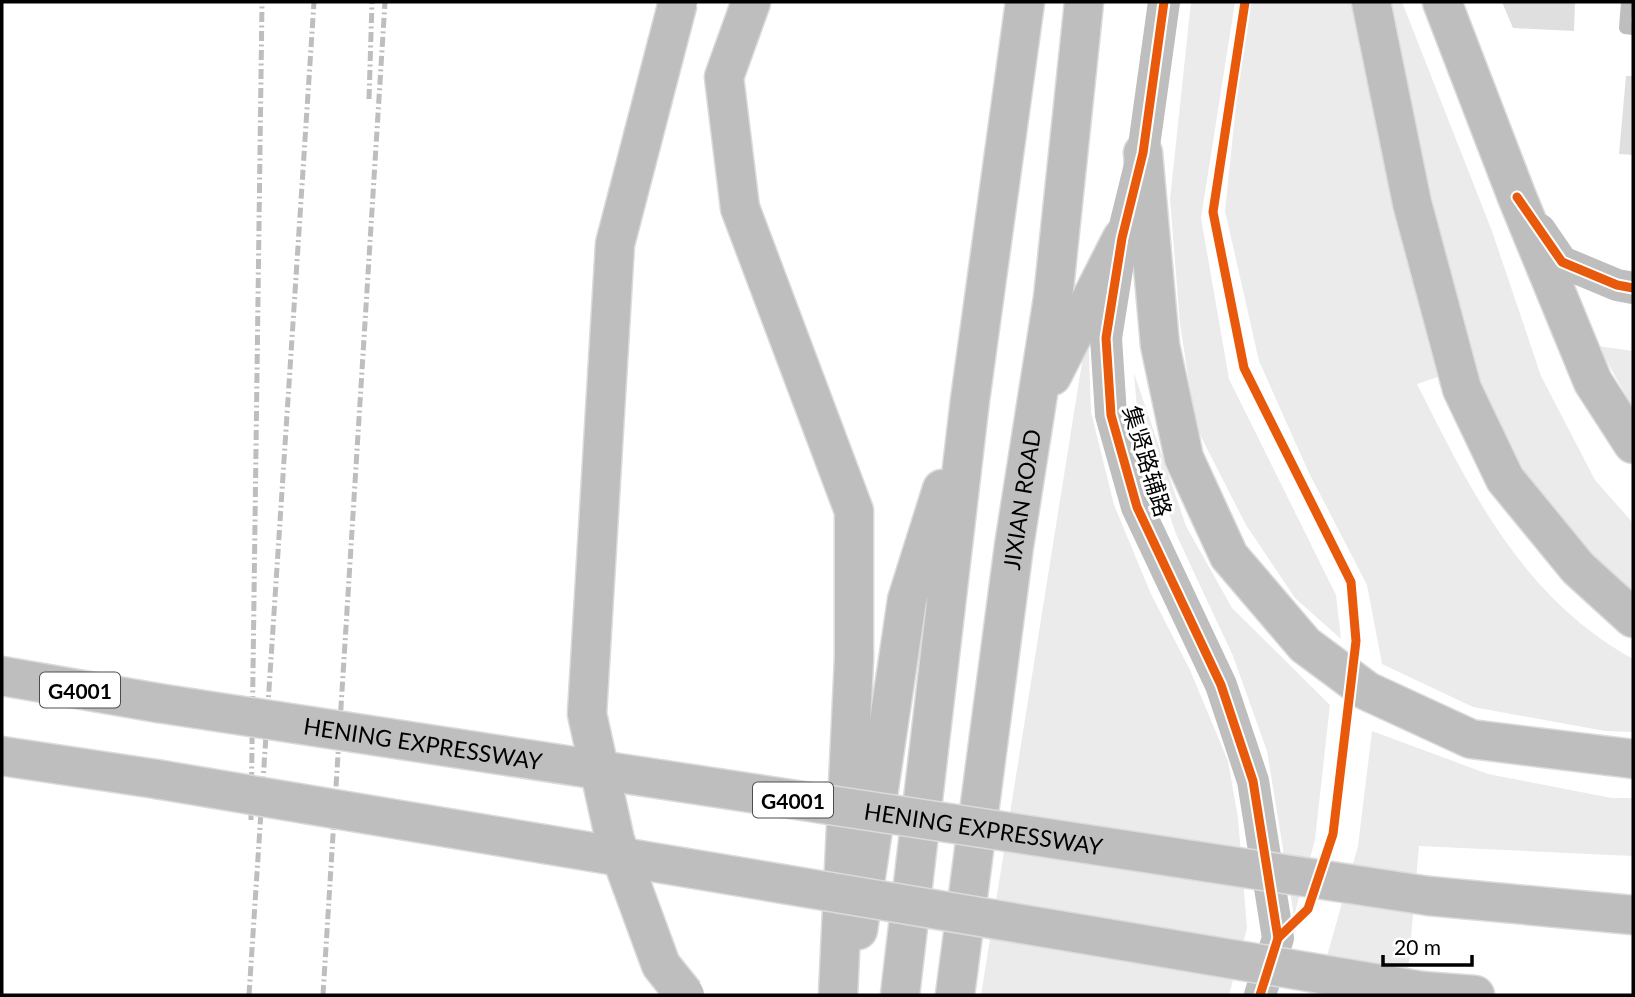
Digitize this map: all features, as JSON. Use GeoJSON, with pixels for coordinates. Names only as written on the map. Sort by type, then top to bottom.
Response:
{"type":"FeatureCollection","features":[{"type":"Feature","properties":{"kind":"highway"},"geometry":{"type":"LineString","coordinates":[[678,2],[615,244],[587,714],[615,840],[661,965],[685,995]]}},
{"type":"Feature","properties":{"kind":"highway"},"geometry":{"type":"LineString","coordinates":[[751,2],[724,77],[740,208],[854,511],[854,659],[838,995]]}},
{"type":"Feature","properties":{"kind":"highway"},"geometry":{"type":"LineString","coordinates":[[900,995],[970,400],[1025,2]]}},
{"type":"Feature","properties":{"kind":"highway","name":"JIXIAN ROAD"},"geometry":{"type":"LineString","coordinates":[[955,995],[1014,546],[1053,298],[1084,2]]}},
{"type":"Feature","properties":{"kind":"highway"},"geometry":{"type":"LineString","coordinates":[[1371,2],[1412,203],[1462,389],[1505,479],[1578,568],[1633,618]]}},
{"type":"Feature","properties":{"kind":"highway"},"geometry":{"type":"LineString","coordinates":[[1442,2],[1517,197],[1593,382],[1633,444]]}},
{"type":"Feature","properties":{"kind":"highway"},"geometry":{"type":"LineString","coordinates":[[1143,153],[1160,345],[1165,370],[1184,458],[1229,556],[1305,645],[1367,691],[1471,739],[1633,760]]}},
{"type":"Feature","properties":{"kind":"highway"},"geometry":{"type":"LineString","coordinates":[[1036,409],[1122,238]]}},
{"type":"Feature","properties":{"kind":"highway"},"geometry":{"type":"LineString","coordinates":[[848,995],[907,600],[970,400]]}},
{"type":"Feature","properties":{"kind":"highway","name":"HENING EXPRESSWAY"},"geometry":{"type":"LineString","coordinates":[[2,676],[158,703],[1429,896],[1633,915]]}},
{"type":"Feature","properties":{"kind":"highway"},"geometry":{"type":"LineString","coordinates":[[2,755],[1422,991],[1475,995]]}},
{"type":"Feature","properties":{"kind":"street","name":"集贤路辅路"},"geometry":{"type":"LineString","coordinates":[[1164,2],[1143,153],[1122,238],[1106,338],[1111,415],[1138,507],[1222,685],[1253,781],[1278,938],[1260,995]]}},
{"type":"Feature","properties":{"kind":"street"},"geometry":{"type":"LineString","coordinates":[[1517,197],[1562,261],[1617,285],[1633,288]]}},
{"type":"Feature","properties":{"kind":"lane"},"geometry":{"type":"LineString","coordinates":[[1626,2],[1625,28],[1633,29]]}},
{"type":"Feature","properties":{"kind":"shaded area"},"geometry":{"type":"Polygon","coordinates":[[[1191,2],[1235,2],[1201,218],[1229,379],[1336,595],[1341,639],[1295,598],[1246,525],[1196,427],[1180,324],[1170,199],[1191,2]]]}},
{"type":"Feature","properties":{"kind":"shaded area"},"geometry":{"type":"Polygon","coordinates":[[[1250,2],[1402,2],[1492,231],[1541,376],[1595,480],[1633,523],[1633,595],[1574,539],[1507,454],[1471,366],[1417,384],[1480,503],[1530,573],[1560,605],[1594,634],[1633,659],[1633,732],[1605,731],[1473,707],[1382,664],[1367,585],[1309,473],[1259,361],[1225,211],[1242,47],[1250,2]]]}},
{"type":"Feature","properties":{"kind":"shaded area"},"geometry":{"type":"Polygon","coordinates":[[[1088,325],[1091,412],[1114,505],[1151,594],[1190,670],[1228,761],[1238,818],[1247,928],[1229,995],[981,995],[1088,325]]]}},
{"type":"Feature","properties":{"kind":"shaded area"},"geometry":{"type":"Polygon","coordinates":[[[1598,346],[1633,351],[1633,407],[1632,406],[1598,346]]]}},
{"type":"Feature","properties":{"kind":"shaded area"},"geometry":{"type":"Polygon","coordinates":[[[1134,373],[1186,526],[1232,608],[1330,705],[1315,840],[1294,916],[1267,751],[1233,656],[1176,534],[1138,422],[1134,373]]]}},
{"type":"Feature","properties":{"kind":"shaded area"},"geometry":{"type":"Polygon","coordinates":[[[1372,731],[1488,774],[1612,798],[1633,798],[1633,856],[1419,846],[1406,995],[1316,995],[1358,846],[1372,731]]]}},
{"type":"Feature","properties":{"kind":"building"},"geometry":{"type":"Polygon","coordinates":[[[1502,2],[1575,2],[1574,31],[1513,28],[1502,2]]]}},
{"type":"Feature","properties":{"kind":"building"},"geometry":{"type":"Polygon","coordinates":[[[1626,76],[1633,76],[1633,155],[1619,154],[1626,76]]]}},
{"type":"Feature","properties":{"kind":"railway"},"geometry":{"type":"LineString","coordinates":[[251,820],[262,2]]}},
{"type":"Feature","properties":{"kind":"railway"},"geometry":{"type":"LineString","coordinates":[[249,995],[314,2]]}},
{"type":"Feature","properties":{"kind":"railway"},"geometry":{"type":"LineString","coordinates":[[369,99],[372,2]]}},
{"type":"Feature","properties":{"kind":"railway"},"geometry":{"type":"LineString","coordinates":[[323,995],[385,2]]}},
{"type":"Feature","properties":{"kind":"cycle path"},"geometry":{"type":"LineString","coordinates":[[1164,2],[1143,153],[1122,238],[1106,338],[1111,415],[1137,507],[1221,685],[1253,781],[1278,938],[1260,995]]}},
{"type":"Feature","properties":{"kind":"cycle path"},"geometry":{"type":"LineString","coordinates":[[1245,2],[1213,212],[1244,368],[1351,582],[1356,641],[1333,834],[1308,909],[1278,938]]}},
{"type":"Feature","properties":{"kind":"cycle path"},"geometry":{"type":"LineString","coordinates":[[1517,197],[1562,262],[1617,285],[1633,288]]}}]}
